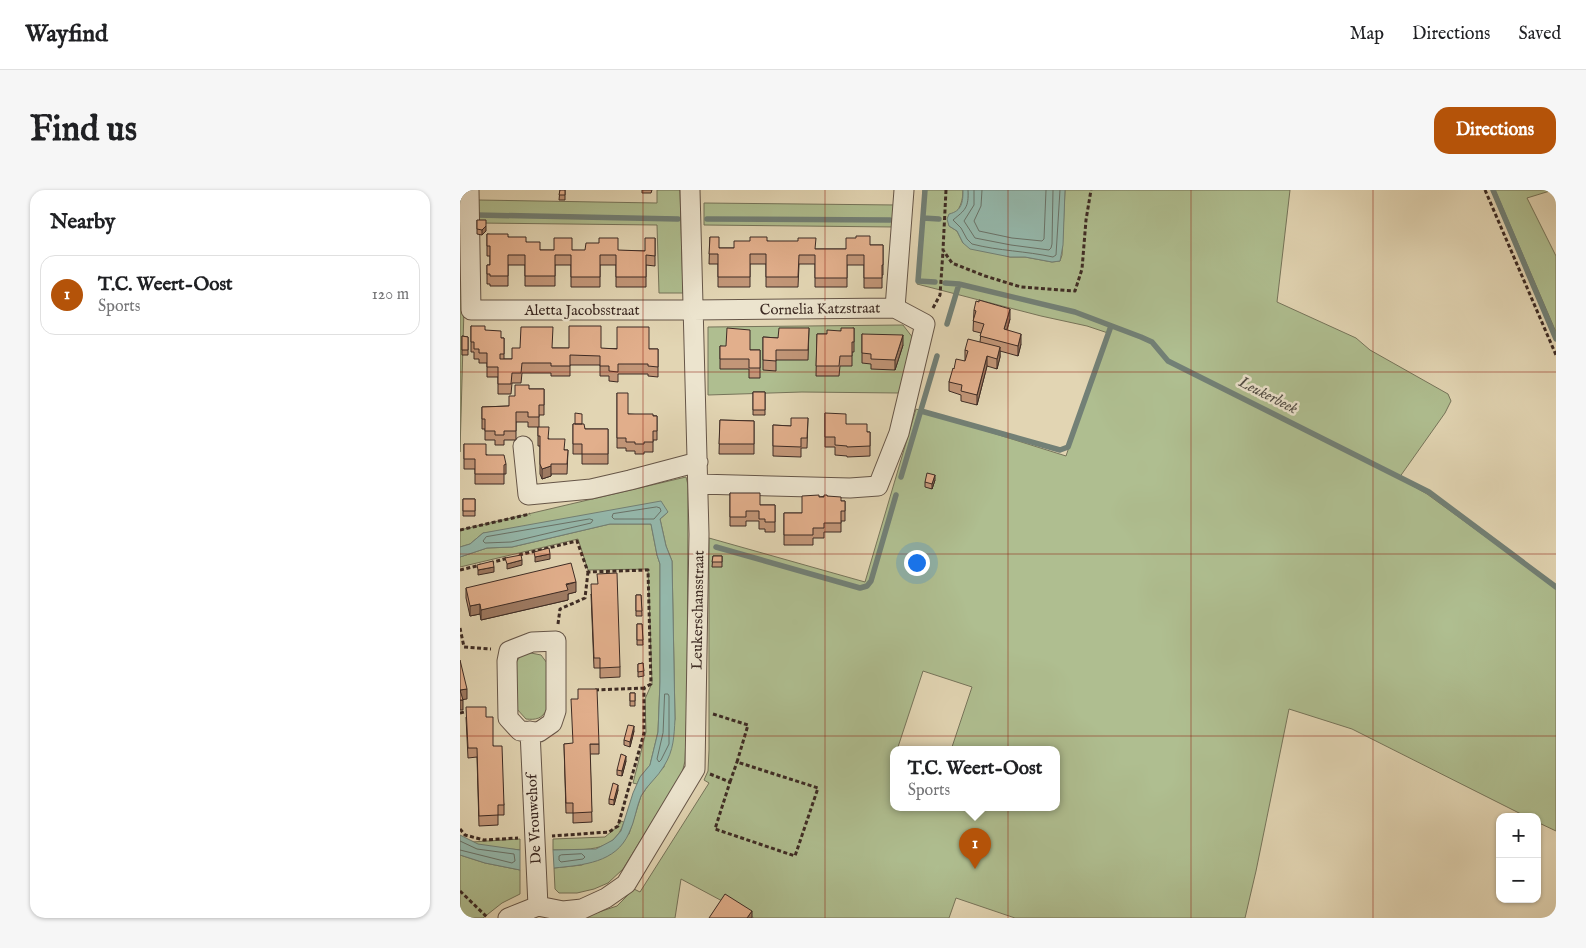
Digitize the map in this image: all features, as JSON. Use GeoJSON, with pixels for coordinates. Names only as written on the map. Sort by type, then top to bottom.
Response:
{"type":"FeatureCollection","features":[{"type":"Feature","properties":{"kind":"street","name":"Aletta Jacobsstraat"},"geometry":{"type":"LineString","coordinates":[[469,190],[471,310],[694,310]]}},
{"type":"Feature","properties":{"kind":"street","name":"Leukerschansstraat"},"geometry":{"type":"LineString","coordinates":[[538,906],[564,914],[606,898],[626,884],[695,769],[699,552],[690,190]]}},
{"type":"Feature","properties":{"kind":"street"},"geometry":{"type":"LineString","coordinates":[[895,308],[904,190]]}},
{"type":"Feature","properties":{"kind":"street","name":"Cornelia Katzstraat"},"geometry":{"type":"LineString","coordinates":[[694,310],[895,308],[925,324],[899,433],[878,486],[850,488],[698,484]]}},
{"type":"Feature","properties":{"kind":"street"},"geometry":{"type":"LineString","coordinates":[[522,446],[528,495],[591,489],[698,462]]}},
{"type":"Feature","properties":{"kind":"street"},"geometry":{"type":"LineString","coordinates":[[556,641],[556,711],[552,723],[539,732],[520,731],[508,718],[507,661],[509,651],[532,642],[556,641]]}},
{"type":"Feature","properties":{"kind":"street","name":"De Vrouwehof"},"geometry":{"type":"LineString","coordinates":[[530,731],[538,906]]}},
{"type":"Feature","properties":{"kind":"street"},"geometry":{"type":"LineString","coordinates":[[508,918],[538,906]]}},
{"type":"Feature","properties":{"kind":"path"},"geometry":{"type":"LineString","coordinates":[[940,295],[946,190]]}},
{"type":"Feature","properties":{"kind":"path"},"geometry":{"type":"LineString","coordinates":[[943,250],[952,263],[985,276],[1021,287],[1075,291],[1082,269],[1086,220],[1091,190]]}},
{"type":"Feature","properties":{"kind":"path"},"geometry":{"type":"LineString","coordinates":[[1485,190],[1556,355]]}},
{"type":"Feature","properties":{"kind":"path"},"geometry":{"type":"LineString","coordinates":[[460,570],[577,541],[588,572],[585,598],[560,609],[556,641]]}},
{"type":"Feature","properties":{"kind":"path"},"geometry":{"type":"LineString","coordinates":[[585,690],[644,688],[651,684],[648,570],[588,572]]}},
{"type":"Feature","properties":{"kind":"path"},"geometry":{"type":"LineString","coordinates":[[460,628],[464,648],[509,651]]}},
{"type":"Feature","properties":{"kind":"path"},"geometry":{"type":"LineString","coordinates":[[460,829],[465,835],[484,840],[610,832],[618,826],[644,733],[644,688]]}},
{"type":"Feature","properties":{"kind":"path"},"geometry":{"type":"LineString","coordinates":[[460,713],[474,710]]}},
{"type":"Feature","properties":{"kind":"path"},"geometry":{"type":"LineString","coordinates":[[696,710],[748,725],[715,829],[795,856],[818,788],[737,762]]}},
{"type":"Feature","properties":{"kind":"path"},"geometry":{"type":"LineString","coordinates":[[695,769],[730,782]]}},
{"type":"Feature","properties":{"kind":"path"},"geometry":{"type":"LineString","coordinates":[[460,891],[488,918]]}},
{"type":"Feature","properties":{"kind":"green space"},"geometry":{"type":"Polygon","coordinates":[[[460,190],[464,308],[460,452],[460,190]]]}},
{"type":"Feature","properties":{"kind":"green space"},"geometry":{"type":"Polygon","coordinates":[[[657,190],[680,190],[683,293],[659,293],[657,225],[478,223],[478,200],[657,203],[657,190]]]}},
{"type":"Feature","properties":{"kind":"green space"},"geometry":{"type":"Polygon","coordinates":[[[923,190],[963,190],[960,205],[949,226],[957,231],[963,243],[1010,257],[1025,257],[1052,262],[1060,261],[1062,255],[1065,190],[1290,190],[1277,302],[1356,338],[1370,350],[1448,394],[1451,401],[1445,413],[1399,478],[1427,494],[1556,588],[1556,831],[1541,824],[1541,813],[1519,813],[1352,729],[1289,709],[1245,918],[1015,918],[956,898],[949,918],[754,918],[681,879],[675,918],[588,918],[590,915],[617,906],[634,889],[640,892],[709,783],[704,780],[708,771],[709,750],[709,538],[865,582],[916,409],[1066,456],[1108,333],[1087,326],[917,284],[920,261],[923,190]],[[923,671],[898,746],[890,746],[890,811],[1060,811],[1060,746],[952,746],[972,687],[923,671]]]}},
{"type":"Feature","properties":{"kind":"green space"},"geometry":{"type":"Polygon","coordinates":[[[1495,190],[1553,190],[1527,198],[1556,256],[1556,332],[1495,190]]]}},
{"type":"Feature","properties":{"kind":"green space"},"geometry":{"type":"Polygon","coordinates":[[[704,203],[897,205],[895,227],[704,225],[704,203]]]}},
{"type":"Feature","properties":{"kind":"green space"},"geometry":{"type":"Polygon","coordinates":[[[903,325],[913,338],[899,393],[802,392],[708,395],[708,327],[903,325]]]}},
{"type":"Feature","properties":{"kind":"green space"},"geometry":{"type":"Polygon","coordinates":[[[686,477],[688,485],[687,707],[685,761],[682,773],[623,869],[608,883],[594,889],[577,893],[559,893],[555,889],[554,868],[582,865],[629,834],[641,796],[664,767],[675,719],[672,561],[666,546],[660,519],[668,512],[483,533],[470,544],[460,547],[460,530],[686,477]]]}},
{"type":"Feature","properties":{"kind":"green space"},"geometry":{"type":"Polygon","coordinates":[[[610,524],[651,524],[660,564],[658,732],[650,765],[637,784],[633,783],[646,732],[645,699],[652,683],[648,569],[588,570],[578,539],[460,567],[460,557],[487,548],[512,547],[610,524]]]}},
{"type":"Feature","properties":{"kind":"green space"},"geometry":{"type":"Polygon","coordinates":[[[531,653],[541,655],[547,663],[547,709],[541,717],[526,719],[516,708],[515,664],[521,655],[531,653]]]}},
{"type":"Feature","properties":{"kind":"green space"},"geometry":{"type":"Polygon","coordinates":[[[620,821],[624,822],[619,833],[605,845],[585,849],[553,850],[553,839],[605,837],[618,826],[620,821]]]}},
{"type":"Feature","properties":{"kind":"green space"},"geometry":{"type":"Polygon","coordinates":[[[520,839],[520,850],[489,847],[472,842],[520,839]]]}},
{"type":"Feature","properties":{"kind":"green space"},"geometry":{"type":"Polygon","coordinates":[[[460,855],[485,863],[520,870],[520,894],[502,903],[483,918],[460,918],[460,855]]]}},
{"type":"Feature","properties":{"kind":"water"},"geometry":{"type":"Polygon","coordinates":[[[963,190],[1065,190],[1063,245],[1060,261],[1052,262],[1025,257],[1010,257],[970,249],[963,243],[957,231],[949,226],[947,219],[949,214],[957,211],[961,205],[963,190]]]}},
{"type":"Feature","properties":{"kind":"water"},"geometry":{"type":"Polygon","coordinates":[[[661,501],[668,512],[660,519],[666,546],[672,561],[675,719],[672,749],[662,770],[641,796],[629,833],[616,851],[598,861],[554,868],[553,850],[596,849],[613,840],[621,831],[640,777],[650,765],[658,732],[660,682],[660,564],[651,524],[610,524],[512,547],[487,548],[460,557],[460,547],[470,544],[483,533],[661,501]]]}},
{"type":"Feature","properties":{"kind":"water"},"geometry":{"type":"Polygon","coordinates":[[[460,835],[478,844],[520,850],[520,870],[485,863],[460,855],[460,835]]]}},
{"type":"Feature","properties":{"kind":"building"},"geometry":{"type":"Polygon","coordinates":[[[560,190],[565,190],[565,195],[559,195],[560,190]]]}},
{"type":"Feature","properties":{"kind":"building"},"geometry":{"type":"Polygon","coordinates":[[[477,220],[486,220],[486,226],[482,230],[477,229],[477,220]]]}},
{"type":"Feature","properties":{"kind":"building"},"geometry":{"type":"Polygon","coordinates":[[[487,234],[508,234],[508,237],[526,237],[526,242],[540,242],[540,250],[554,250],[554,238],[572,238],[572,250],[585,250],[586,243],[599,243],[599,238],[618,238],[618,250],[645,251],[645,238],[655,238],[655,256],[646,255],[646,277],[616,277],[616,255],[600,255],[600,277],[571,277],[571,255],[555,255],[555,276],[525,276],[525,255],[508,255],[508,276],[490,276],[490,274],[487,274],[487,265],[490,265],[490,246],[487,246],[487,234]]]}},
{"type":"Feature","properties":{"kind":"building"},"geometry":{"type":"Polygon","coordinates":[[[856,236],[870,236],[870,245],[883,245],[882,278],[864,278],[864,255],[847,255],[847,278],[815,278],[815,255],[799,255],[798,277],[766,277],[766,254],[750,254],[750,277],[718,277],[718,254],[709,254],[710,237],[719,237],[719,248],[734,248],[734,241],[750,241],[750,237],[767,237],[767,241],[798,241],[798,238],[816,238],[815,249],[846,249],[846,238],[856,238],[856,236]]]}},
{"type":"Feature","properties":{"kind":"building"},"geometry":{"type":"Polygon","coordinates":[[[979,300],[1010,309],[1004,329],[1021,334],[1018,346],[980,336],[984,324],[973,321],[976,301],[979,302],[979,300]]]}},
{"type":"Feature","properties":{"kind":"building"},"geometry":{"type":"Polygon","coordinates":[[[471,326],[485,326],[485,330],[501,331],[501,338],[504,338],[504,354],[500,354],[500,359],[512,359],[512,348],[520,348],[521,327],[553,327],[552,348],[569,348],[569,326],[601,326],[601,348],[617,349],[617,327],[649,327],[649,349],[658,349],[658,367],[648,366],[648,364],[618,364],[618,372],[609,371],[609,366],[600,366],[600,356],[570,355],[570,366],[551,366],[551,363],[522,363],[521,373],[512,373],[511,384],[498,384],[498,367],[487,367],[487,353],[479,353],[479,349],[474,349],[474,342],[471,342],[471,326]]]}},
{"type":"Feature","properties":{"kind":"building"},"geometry":{"type":"Polygon","coordinates":[[[727,328],[750,330],[750,350],[760,350],[760,368],[749,368],[749,359],[720,359],[720,346],[726,346],[727,328]]]}},
{"type":"Feature","properties":{"kind":"building"},"geometry":{"type":"Polygon","coordinates":[[[779,328],[809,328],[808,350],[776,350],[776,361],[763,360],[763,337],[778,338],[779,328]]]}},
{"type":"Feature","properties":{"kind":"building"},"geometry":{"type":"Polygon","coordinates":[[[841,328],[854,328],[852,356],[840,356],[839,366],[816,366],[817,334],[827,334],[827,330],[841,331],[841,328]]]}},
{"type":"Feature","properties":{"kind":"building"},"geometry":{"type":"Polygon","coordinates":[[[862,334],[903,335],[895,360],[871,359],[871,354],[862,353],[862,334]]]}},
{"type":"Feature","properties":{"kind":"building"},"geometry":{"type":"Polygon","coordinates":[[[462,336],[468,337],[468,350],[462,350],[462,336]]]}},
{"type":"Feature","properties":{"kind":"building"},"geometry":{"type":"Polygon","coordinates":[[[968,339],[1000,347],[997,359],[987,356],[977,395],[961,391],[962,385],[949,382],[956,359],[965,361],[968,351],[965,350],[968,339]]]}},
{"type":"Feature","properties":{"kind":"building"},"geometry":{"type":"Polygon","coordinates":[[[515,385],[529,385],[529,389],[544,389],[544,405],[539,405],[539,417],[528,417],[528,412],[516,412],[516,431],[504,431],[504,435],[495,435],[495,431],[485,431],[482,407],[509,406],[509,396],[515,396],[515,385]]]}},
{"type":"Feature","properties":{"kind":"building"},"geometry":{"type":"Polygon","coordinates":[[[753,392],[765,392],[765,410],[753,410],[753,392]]]}},
{"type":"Feature","properties":{"kind":"building"},"geometry":{"type":"Polygon","coordinates":[[[617,393],[628,393],[628,414],[653,414],[653,416],[657,416],[657,431],[653,431],[653,442],[635,444],[635,442],[626,442],[626,438],[617,438],[617,393]]]}},
{"type":"Feature","properties":{"kind":"building"},"geometry":{"type":"Polygon","coordinates":[[[575,413],[582,414],[582,424],[575,424],[575,413]]]}},
{"type":"Feature","properties":{"kind":"building"},"geometry":{"type":"Polygon","coordinates":[[[825,413],[846,414],[846,424],[867,424],[867,432],[870,432],[870,446],[847,447],[835,445],[835,437],[825,437],[825,413]]]}},
{"type":"Feature","properties":{"kind":"building"},"geometry":{"type":"Polygon","coordinates":[[[791,418],[808,418],[807,438],[801,438],[801,447],[773,446],[773,425],[791,426],[791,418]]]}},
{"type":"Feature","properties":{"kind":"building"},"geometry":{"type":"Polygon","coordinates":[[[720,420],[754,421],[754,444],[719,444],[720,420]]]}},
{"type":"Feature","properties":{"kind":"building"},"geometry":{"type":"Polygon","coordinates":[[[573,424],[584,424],[585,429],[608,429],[608,454],[582,454],[582,444],[573,444],[573,424]]]}},
{"type":"Feature","properties":{"kind":"building"},"geometry":{"type":"Polygon","coordinates":[[[538,427],[549,427],[548,439],[565,439],[564,450],[568,450],[567,464],[551,464],[551,466],[542,469],[540,464],[540,436],[538,436],[538,427]]]}},
{"type":"Feature","properties":{"kind":"building"},"geometry":{"type":"Polygon","coordinates":[[[464,444],[486,444],[486,455],[504,455],[506,464],[504,465],[504,474],[475,474],[475,459],[464,459],[464,444]]]}},
{"type":"Feature","properties":{"kind":"building"},"geometry":{"type":"Polygon","coordinates":[[[927,473],[935,475],[932,484],[925,482],[927,473]]]}},
{"type":"Feature","properties":{"kind":"building"},"geometry":{"type":"Polygon","coordinates":[[[730,493],[760,493],[760,505],[775,505],[775,522],[765,522],[765,519],[759,519],[759,511],[746,511],[746,517],[730,517],[730,493]]]}},
{"type":"Feature","properties":{"kind":"building"},"geometry":{"type":"Polygon","coordinates":[[[819,495],[819,497],[827,495],[841,497],[841,501],[845,501],[845,511],[841,511],[841,523],[824,523],[824,528],[813,528],[813,535],[784,535],[784,513],[802,513],[802,496],[819,495]]]}},
{"type":"Feature","properties":{"kind":"building"},"geometry":{"type":"Polygon","coordinates":[[[463,499],[475,499],[475,511],[463,511],[463,499]]]}},
{"type":"Feature","properties":{"kind":"building"},"geometry":{"type":"Polygon","coordinates":[[[549,548],[550,554],[535,557],[534,552],[549,548]]]}},
{"type":"Feature","properties":{"kind":"building"},"geometry":{"type":"Polygon","coordinates":[[[521,555],[522,560],[507,564],[505,558],[521,555]]]}},
{"type":"Feature","properties":{"kind":"building"},"geometry":{"type":"Polygon","coordinates":[[[713,556],[722,556],[722,562],[712,562],[713,556]]]}},
{"type":"Feature","properties":{"kind":"building"},"geometry":{"type":"Polygon","coordinates":[[[493,561],[494,567],[478,570],[477,565],[493,561]]]}},
{"type":"Feature","properties":{"kind":"building"},"geometry":{"type":"Polygon","coordinates":[[[571,563],[576,582],[566,584],[568,590],[481,610],[480,604],[470,606],[466,588],[571,563]]]}},
{"type":"Feature","properties":{"kind":"building"},"geometry":{"type":"Polygon","coordinates":[[[617,573],[620,667],[600,668],[600,658],[594,658],[591,584],[598,584],[597,574],[617,573]]]}},
{"type":"Feature","properties":{"kind":"building"},"geometry":{"type":"Polygon","coordinates":[[[636,595],[641,595],[642,611],[636,611],[636,595]]]}},
{"type":"Feature","properties":{"kind":"building"},"geometry":{"type":"Polygon","coordinates":[[[637,624],[642,624],[643,640],[637,640],[637,624]]]}},
{"type":"Feature","properties":{"kind":"building"},"geometry":{"type":"Polygon","coordinates":[[[460,660],[467,689],[460,690],[460,660]]]}},
{"type":"Feature","properties":{"kind":"building"},"geometry":{"type":"Polygon","coordinates":[[[643,663],[644,671],[638,672],[638,664],[643,663]]]}},
{"type":"Feature","properties":{"kind":"building"},"geometry":{"type":"Polygon","coordinates":[[[578,689],[597,689],[599,744],[590,744],[592,812],[573,813],[573,803],[566,803],[564,744],[573,743],[571,699],[578,699],[578,689]]]}},
{"type":"Feature","properties":{"kind":"building"},"geometry":{"type":"Polygon","coordinates":[[[630,693],[635,693],[635,701],[630,701],[630,693]]]}},
{"type":"Feature","properties":{"kind":"building"},"geometry":{"type":"Polygon","coordinates":[[[466,707],[486,707],[486,717],[493,717],[493,746],[502,746],[504,805],[498,805],[498,815],[479,816],[477,748],[468,748],[466,707]]]}},
{"type":"Feature","properties":{"kind":"building"},"geometry":{"type":"Polygon","coordinates":[[[628,725],[634,726],[630,742],[624,740],[628,725]]]}},
{"type":"Feature","properties":{"kind":"building"},"geometry":{"type":"Polygon","coordinates":[[[621,754],[626,756],[622,771],[617,770],[621,754]]]}},
{"type":"Feature","properties":{"kind":"building"},"geometry":{"type":"Polygon","coordinates":[[[613,783],[618,785],[614,800],[609,799],[613,783]]]}},
{"type":"Feature","properties":{"kind":"building"},"geometry":{"type":"Polygon","coordinates":[[[725,894],[752,911],[747,918],[709,918],[725,894]]]}},
{"type":"Feature","properties":{"kind":"waterway"},"geometry":{"type":"LineString","coordinates":[[925,190],[918,281],[935,282]]}},
{"type":"Feature","properties":{"kind":"waterway"},"geometry":{"type":"LineString","coordinates":[[1493,190],[1556,339]]}},
{"type":"Feature","properties":{"kind":"waterway"},"geometry":{"type":"LineString","coordinates":[[477,215],[678,219]]}},
{"type":"Feature","properties":{"kind":"waterway"},"geometry":{"type":"LineString","coordinates":[[923,218],[939,219]]}},
{"type":"Feature","properties":{"kind":"waterway"},"geometry":{"type":"LineString","coordinates":[[707,219],[890,220]]}},
{"type":"Feature","properties":{"kind":"waterway","name":"Leukerbeek"},"geometry":{"type":"LineString","coordinates":[[945,283],[959,284],[1075,312],[1152,342],[1168,361],[1429,492],[1556,587]]}},
{"type":"Feature","properties":{"kind":"waterway"},"geometry":{"type":"LineString","coordinates":[[947,324],[959,284]]}},
{"type":"Feature","properties":{"kind":"waterway"},"geometry":{"type":"LineString","coordinates":[[921,411],[1060,450],[1068,447],[1111,326]]}},
{"type":"Feature","properties":{"kind":"waterway"},"geometry":{"type":"LineString","coordinates":[[901,477],[937,356]]}},
{"type":"Feature","properties":{"kind":"waterway"},"geometry":{"type":"LineString","coordinates":[[716,547],[860,588],[867,586],[871,581],[896,495]]}},
{"type":"Feature","properties":{"kind":"place","name":"T.C. Weert-Oost"},"geometry":{"type":"Point","coordinates":[975,869]}}]}
